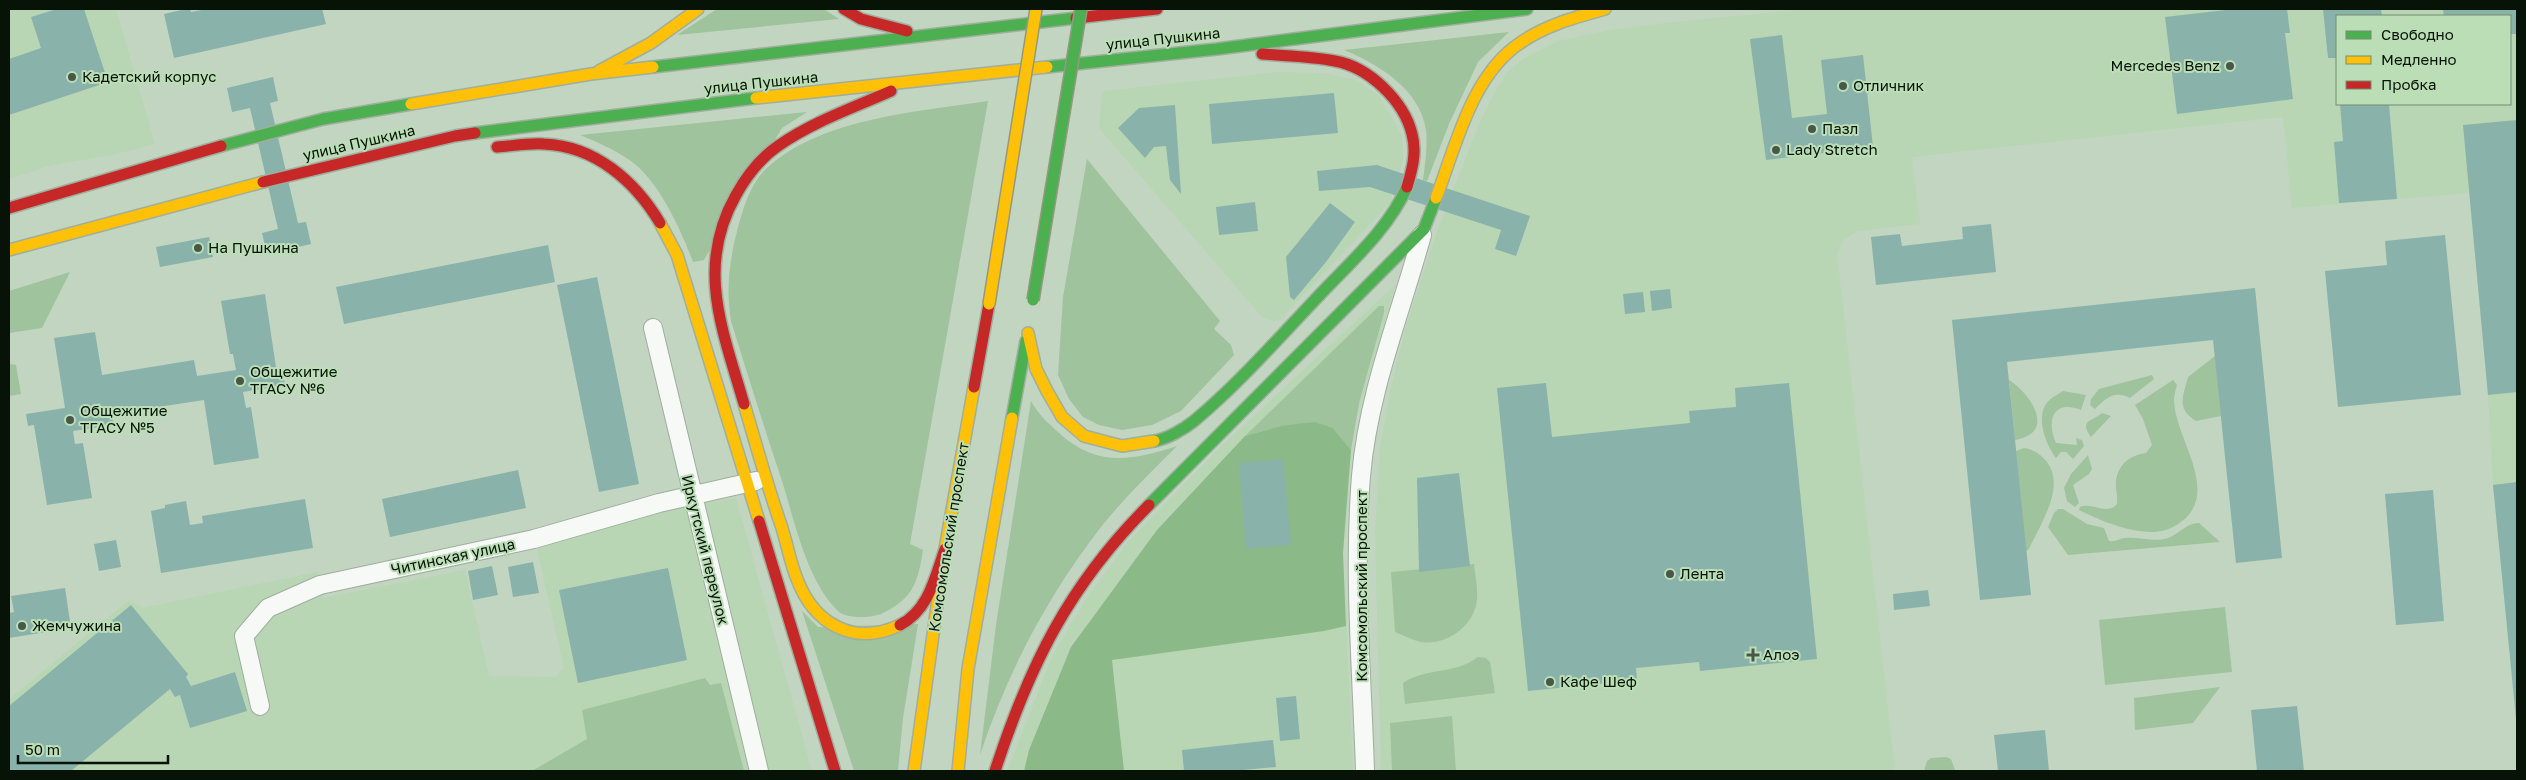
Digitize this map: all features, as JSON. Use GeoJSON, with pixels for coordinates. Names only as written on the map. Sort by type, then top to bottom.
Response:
{"type":"FeatureCollection","features":[{"type":"Feature","properties":{"kind":"main road"},"geometry":{"type":"LineString","coordinates":[[591,74],[638,52],[663,37],[698,9]]}},
{"type":"Feature","properties":{"kind":"main road"},"geometry":{"type":"LineString","coordinates":[[844,9],[860,18],[923,35]]}},
{"type":"Feature","properties":{"kind":"main road","name":"Комсомольский проспект"},"geometry":{"type":"LineString","coordinates":[[914,771],[945,549],[989,304],[1036,9]]}},
{"type":"Feature","properties":{"kind":"main road"},"geometry":{"type":"LineString","coordinates":[[1032,304],[1081,9]]}},
{"type":"Feature","properties":{"kind":"main road","name":"улица Пушкина"},"geometry":{"type":"LineString","coordinates":[[9,208],[155,164],[323,119],[591,74],[1157,9]]}},
{"type":"Feature","properties":{"kind":"main road","name":"улица Пушкина"},"geometry":{"type":"LineString","coordinates":[[9,250],[334,164],[455,136],[710,103],[1217,49],[1527,9]]}},
{"type":"Feature","properties":{"kind":"main road"},"geometry":{"type":"LineString","coordinates":[[994,771],[1013,715],[1041,652],[1077,591],[1119,535],[1424,229],[1470,109],[1480,88],[1501,60],[1520,43],[1560,22],[1605,9]]}},
{"type":"Feature","properties":{"kind":"main road"},"geometry":{"type":"LineString","coordinates":[[958,771],[968,669],[1028,329],[1036,369],[1047,391],[1062,417],[1084,436],[1122,446],[1161,440],[1193,422],[1356,259],[1397,208],[1407,188],[1414,161],[1412,134],[1395,99],[1362,71],[1336,61],[1217,49]]}},
{"type":"Feature","properties":{"kind":"main road"},"geometry":{"type":"LineString","coordinates":[[913,81],[780,144],[754,166],[728,208],[718,239],[714,261],[719,311],[765,479],[802,592],[817,613],[840,630],[866,634],[886,631],[904,622],[920,609],[930,590],[945,549]]}},
{"type":"Feature","properties":{"kind":"main road"},"geometry":{"type":"LineString","coordinates":[[487,148],[550,144],[589,154],[614,167],[648,203],[661,223],[676,255],[835,771]]}},
{"type":"Feature","properties":{"kind":"main road"},"geometry":{"type":"LineString","coordinates":[[334,164],[439,153]]}},
{"type":"Feature","properties":{"kind":"street","name":"Комсомольский проспект"},"geometry":{"type":"LineString","coordinates":[[1366,771],[1359,543],[1362,476],[1382,368],[1424,229]]}},
{"type":"Feature","properties":{"kind":"street","name":"Иркутский переулок"},"geometry":{"type":"LineString","coordinates":[[654,328],[692,495],[759,771]]}},
{"type":"Feature","properties":{"kind":"street","name":"Читинская улица"},"geometry":{"type":"LineString","coordinates":[[260,706],[244,636],[268,608],[320,585],[534,539],[580,524],[692,495],[765,479]]}},
{"type":"Feature","properties":{"kind":"shaded area","name":"Кадетский корпус"},"geometry":{"type":"Polygon","coordinates":[[[9,9],[116,9],[155,144],[113,155],[52,165],[9,179],[9,9]]]}},
{"type":"Feature","properties":{"kind":"shaded area"},"geometry":{"type":"Polygon","coordinates":[[[717,9],[824,9],[839,19],[677,35],[717,9]]]}},
{"type":"Feature","properties":{"kind":"shaded area"},"geometry":{"type":"Polygon","coordinates":[[[1804,9],[2517,9],[2517,732],[2493,485],[2488,395],[2469,193],[2292,208],[2283,117],[1912,157],[1920,224],[1858,231],[1844,240],[1837,253],[1895,771],[1381,771],[1375,532],[1380,447],[1390,392],[1407,323],[1438,229],[1479,124],[1496,90],[1509,70],[1525,58],[1558,41],[1610,30],[1804,9]]]}},
{"type":"Feature","properties":{"kind":"shaded area"},"geometry":{"type":"Polygon","coordinates":[[[1509,32],[1478,62],[1449,124],[1427,181],[1423,180],[1427,136],[1422,115],[1415,102],[1396,80],[1370,63],[1344,50],[1509,32]]]}},
{"type":"Feature","properties":{"kind":"shaded area"},"geometry":{"type":"Polygon","coordinates":[[[1279,72],[1326,73],[1358,81],[1379,96],[1402,135],[1403,161],[1390,203],[1280,320],[1273,321],[1262,317],[1099,128],[1102,91],[1279,72]]]}},
{"type":"Feature","properties":{"kind":"shaded area"},"geometry":{"type":"Polygon","coordinates":[[[988,101],[910,544],[923,550],[919,571],[913,588],[908,595],[893,607],[879,615],[848,616],[839,612],[828,600],[804,552],[731,321],[729,276],[739,224],[750,192],[763,172],[785,154],[811,140],[869,120],[988,101]]]}},
{"type":"Feature","properties":{"kind":"shaded area"},"geometry":{"type":"Polygon","coordinates":[[[807,112],[782,128],[704,260],[693,262],[675,220],[649,179],[639,168],[622,155],[580,135],[807,112]]]}},
{"type":"Feature","properties":{"kind":"shaded area"},"geometry":{"type":"Polygon","coordinates":[[[1087,159],[1220,321],[1214,329],[1231,345],[1234,355],[1181,411],[1152,425],[1122,430],[1099,425],[1083,417],[1069,399],[1058,375],[1063,297],[1087,159]]]}},
{"type":"Feature","properties":{"kind":"shaded area"},"geometry":{"type":"Polygon","coordinates":[[[70,272],[42,328],[9,333],[9,291],[70,272]]]}},
{"type":"Feature","properties":{"kind":"shaded area"},"geometry":{"type":"Polygon","coordinates":[[[1396,284],[1356,420],[1348,474],[1343,553],[1353,771],[1007,771],[1053,654],[1088,596],[1127,543],[1218,449],[1396,284]]]}},
{"type":"Feature","properties":{"kind":"shaded area"},"geometry":{"type":"Polygon","coordinates":[[[1379,306],[1384,306],[1384,313],[1359,403],[1351,450],[1333,428],[1281,426],[1245,436],[1379,306]]]}},
{"type":"Feature","properties":{"kind":"shaded area"},"geometry":{"type":"Polygon","coordinates":[[[2215,356],[2221,416],[2196,421],[2183,407],[2183,397],[2188,377],[2215,356]]]}},
{"type":"Feature","properties":{"kind":"shaded area"},"geometry":{"type":"Polygon","coordinates":[[[9,364],[16,365],[21,394],[9,396],[9,364]]]}},
{"type":"Feature","properties":{"kind":"shaded area"},"geometry":{"type":"Polygon","coordinates":[[[2152,375],[2154,379],[2130,398],[2115,395],[2095,409],[2090,405],[2091,399],[2099,389],[2152,375]]]}},
{"type":"Feature","properties":{"kind":"shaded area"},"geometry":{"type":"Polygon","coordinates":[[[2009,380],[2032,403],[2037,422],[2035,430],[2028,436],[2015,440],[2009,380]]]}},
{"type":"Feature","properties":{"kind":"shaded area"},"geometry":{"type":"Polygon","coordinates":[[[2173,380],[2177,385],[2174,400],[2176,416],[2194,468],[2197,485],[2196,501],[2189,515],[2173,527],[2163,531],[2151,532],[2126,528],[2100,520],[2079,510],[2080,507],[2085,506],[2109,509],[2117,504],[2116,480],[2120,469],[2126,461],[2146,453],[2152,445],[2143,419],[2135,405],[2173,380]]]}},
{"type":"Feature","properties":{"kind":"shaded area"},"geometry":{"type":"Polygon","coordinates":[[[2063,391],[2086,395],[2081,410],[2064,407],[2054,414],[2052,420],[2053,435],[2056,443],[2077,445],[2076,438],[2082,440],[2084,446],[2073,459],[2066,452],[2061,452],[2056,458],[2043,432],[2043,410],[2052,398],[2063,391]]]}},
{"type":"Feature","properties":{"kind":"shaded area"},"geometry":{"type":"Polygon","coordinates":[[[1031,401],[1047,422],[1073,444],[1101,456],[1115,458],[1130,457],[1177,446],[1110,516],[1064,580],[1047,607],[1016,665],[980,755],[996,625],[1031,401]]]}},
{"type":"Feature","properties":{"kind":"shaded area"},"geometry":{"type":"Polygon","coordinates":[[[2102,413],[2111,416],[2091,437],[2086,424],[2102,413]]]}},
{"type":"Feature","properties":{"kind":"shaded area"},"geometry":{"type":"Polygon","coordinates":[[[1314,422],[1333,428],[1351,450],[1343,553],[1346,626],[1324,631],[1112,660],[1124,771],[1024,771],[1029,750],[1071,647],[1157,530],[1245,436],[1281,426],[1314,422]]]}},
{"type":"Feature","properties":{"kind":"shaded area"},"geometry":{"type":"Polygon","coordinates":[[[2024,448],[2037,453],[2047,462],[2052,472],[2054,483],[2053,494],[2045,517],[2029,549],[2026,551],[2016,451],[2024,448]]]}},
{"type":"Feature","properties":{"kind":"shaded area"},"geometry":{"type":"Polygon","coordinates":[[[2088,455],[2092,469],[2089,474],[2073,485],[2079,503],[2075,507],[2067,501],[2064,488],[2071,474],[2088,455]]]}},
{"type":"Feature","properties":{"kind":"shaded area"},"geometry":{"type":"Polygon","coordinates":[[[736,498],[812,771],[9,771],[9,699],[129,600],[142,608],[317,572],[323,598],[465,570],[489,676],[555,677],[564,668],[537,549],[661,511],[736,498]]]}},
{"type":"Feature","properties":{"kind":"shaded area"},"geometry":{"type":"Polygon","coordinates":[[[2058,509],[2063,509],[2087,524],[2104,528],[2109,541],[2124,538],[2151,540],[2168,538],[2194,523],[2199,523],[2220,542],[2068,555],[2048,527],[2054,513],[2058,509]]]}},
{"type":"Feature","properties":{"kind":"shaded area"},"geometry":{"type":"Polygon","coordinates":[[[1474,564],[1477,599],[1471,618],[1465,626],[1449,637],[1431,642],[1421,642],[1395,632],[1391,572],[1474,564]]]}},
{"type":"Feature","properties":{"kind":"shaded area"},"geometry":{"type":"Polygon","coordinates":[[[2225,607],[2232,672],[2105,685],[2099,620],[2225,607]]]}},
{"type":"Feature","properties":{"kind":"shaded area"},"geometry":{"type":"Polygon","coordinates":[[[802,611],[818,627],[918,624],[903,718],[898,771],[854,771],[802,611]]]}},
{"type":"Feature","properties":{"kind":"shaded area"},"geometry":{"type":"Polygon","coordinates":[[[1478,657],[1486,658],[1490,662],[1495,693],[1405,704],[1403,683],[1421,675],[1469,663],[1478,657]]]}},
{"type":"Feature","properties":{"kind":"shaded area"},"geometry":{"type":"Polygon","coordinates":[[[705,678],[710,685],[721,683],[744,771],[532,771],[587,739],[582,710],[705,678]]]}},
{"type":"Feature","properties":{"kind":"shaded area"},"geometry":{"type":"Polygon","coordinates":[[[2220,687],[2193,723],[2135,730],[2134,698],[2220,687]]]}},
{"type":"Feature","properties":{"kind":"shaded area"},"geometry":{"type":"Polygon","coordinates":[[[1452,716],[1456,771],[1392,771],[1390,723],[1452,716]]]}},
{"type":"Feature","properties":{"kind":"shaded area"},"geometry":{"type":"Polygon","coordinates":[[[1946,757],[1951,759],[1955,770],[1924,771],[1927,761],[1931,758],[1946,757]]]}},
{"type":"Feature","properties":{"kind":"building","name":"Кадетский корпус"},"geometry":{"type":"Polygon","coordinates":[[[57,9],[84,9],[108,82],[9,115],[9,59],[41,48],[31,17],[57,9]]]}},
{"type":"Feature","properties":{"kind":"building"},"geometry":{"type":"Polygon","coordinates":[[[190,9],[191,12],[207,9],[322,9],[326,24],[174,58],[164,14],[190,9]]]}},
{"type":"Feature","properties":{"kind":"building","name":"Mercedes Benz"},"geometry":{"type":"Polygon","coordinates":[[[2234,9],[2287,9],[2290,33],[2285,33],[2293,99],[2177,114],[2165,17],[2234,9]]]}},
{"type":"Feature","properties":{"kind":"building"},"geometry":{"type":"Polygon","coordinates":[[[2323,9],[2381,9],[2382,15],[2336,15],[2336,58],[2328,58],[2323,9]]]}},
{"type":"Feature","properties":{"kind":"building"},"geometry":{"type":"Polygon","coordinates":[[[2443,9],[2517,9],[2517,34],[2511,34],[2511,15],[2444,15],[2443,9]]]}},
{"type":"Feature","properties":{"kind":"building"},"geometry":{"type":"Polygon","coordinates":[[[1782,35],[1792,118],[1827,114],[1821,60],[1863,55],[1873,147],[1766,160],[1750,39],[1782,35]]]}},
{"type":"Feature","properties":{"kind":"building"},"geometry":{"type":"Polygon","coordinates":[[[273,77],[278,101],[270,103],[298,223],[306,222],[311,244],[267,254],[262,233],[278,229],[250,108],[232,112],[227,88],[273,77]]]}},
{"type":"Feature","properties":{"kind":"building"},"geometry":{"type":"Polygon","coordinates":[[[1334,93],[1338,133],[1212,144],[1209,104],[1334,93]]]}},
{"type":"Feature","properties":{"kind":"building"},"geometry":{"type":"Polygon","coordinates":[[[1175,105],[1181,194],[1170,180],[1166,146],[1154,147],[1145,158],[1118,128],[1139,108],[1175,105]]]}},
{"type":"Feature","properties":{"kind":"building"},"geometry":{"type":"Polygon","coordinates":[[[2340,105],[2389,105],[2397,199],[2339,203],[2334,142],[2343,141],[2340,105]]]}},
{"type":"Feature","properties":{"kind":"building"},"geometry":{"type":"Polygon","coordinates":[[[2517,120],[2517,392],[2488,395],[2463,125],[2517,120]]]}},
{"type":"Feature","properties":{"kind":"building"},"geometry":{"type":"Polygon","coordinates":[[[1377,165],[1530,216],[1516,256],[1495,249],[1501,230],[1370,187],[1319,191],[1317,171],[1377,165]]]}},
{"type":"Feature","properties":{"kind":"building"},"geometry":{"type":"Polygon","coordinates":[[[1255,202],[1258,231],[1219,235],[1216,207],[1255,202]]]}},
{"type":"Feature","properties":{"kind":"building"},"geometry":{"type":"Polygon","coordinates":[[[1330,203],[1355,222],[1326,262],[1294,300],[1290,297],[1286,257],[1330,203]]]}},
{"type":"Feature","properties":{"kind":"building"},"geometry":{"type":"Polygon","coordinates":[[[1991,224],[1996,272],[1876,285],[1871,237],[1900,234],[1902,246],[1963,239],[1962,227],[1991,224]]]}},
{"type":"Feature","properties":{"kind":"building"},"geometry":{"type":"Polygon","coordinates":[[[2445,235],[2461,395],[2338,407],[2325,271],[2387,265],[2385,241],[2445,235]]]}},
{"type":"Feature","properties":{"kind":"building"},"geometry":{"type":"Polygon","coordinates":[[[209,237],[213,257],[160,267],[156,247],[209,237]]]}},
{"type":"Feature","properties":{"kind":"building"},"geometry":{"type":"Polygon","coordinates":[[[548,245],[555,282],[344,324],[336,287],[548,245]]]}},
{"type":"Feature","properties":{"kind":"building"},"geometry":{"type":"Polygon","coordinates":[[[597,277],[639,484],[599,492],[557,285],[597,277]]]}},
{"type":"Feature","properties":{"kind":"building"},"geometry":{"type":"Polygon","coordinates":[[[2255,288],[2282,558],[2236,563],[2213,340],[2007,362],[2031,595],[1980,600],[1952,320],[2255,288]]]}},
{"type":"Feature","properties":{"kind":"building"},"geometry":{"type":"Polygon","coordinates":[[[1670,289],[1672,308],[1652,311],[1650,291],[1670,289]]]}},
{"type":"Feature","properties":{"kind":"building"},"geometry":{"type":"Polygon","coordinates":[[[1643,292],[1645,312],[1625,314],[1623,294],[1643,292]]]}},
{"type":"Feature","properties":{"kind":"building"},"geometry":{"type":"Polygon","coordinates":[[[265,294],[277,374],[283,373],[285,385],[243,392],[246,408],[251,407],[259,458],[214,465],[204,400],[112,414],[114,425],[73,431],[75,444],[83,443],[92,498],[47,505],[34,425],[28,426],[26,414],[65,408],[54,338],[95,332],[102,375],[194,360],[197,376],[236,370],[233,354],[230,354],[221,301],[265,294]]]}},
{"type":"Feature","properties":{"kind":"building"},"geometry":{"type":"Polygon","coordinates":[[[1546,383],[1552,437],[1690,423],[1689,411],[1736,407],[1735,388],[1789,383],[1817,659],[1700,671],[1699,662],[1636,668],[1637,680],[1528,691],[1497,388],[1546,383]]]}},
{"type":"Feature","properties":{"kind":"building"},"geometry":{"type":"Polygon","coordinates":[[[1283,459],[1291,545],[1246,549],[1239,463],[1283,459]]]}},
{"type":"Feature","properties":{"kind":"building"},"geometry":{"type":"Polygon","coordinates":[[[518,470],[526,508],[390,537],[382,499],[518,470]]]}},
{"type":"Feature","properties":{"kind":"building"},"geometry":{"type":"Polygon","coordinates":[[[1459,473],[1470,566],[1419,572],[1417,478],[1459,473]]]}},
{"type":"Feature","properties":{"kind":"building"},"geometry":{"type":"Polygon","coordinates":[[[2517,482],[2517,718],[2516,718],[2493,485],[2517,482]]]}},
{"type":"Feature","properties":{"kind":"building"},"geometry":{"type":"Polygon","coordinates":[[[2433,490],[2444,621],[2396,625],[2385,494],[2433,490]]]}},
{"type":"Feature","properties":{"kind":"building"},"geometry":{"type":"Polygon","coordinates":[[[305,499],[313,548],[161,573],[151,511],[165,508],[165,505],[186,501],[190,525],[203,523],[202,516],[305,499]]]}},
{"type":"Feature","properties":{"kind":"building"},"geometry":{"type":"Polygon","coordinates":[[[116,540],[121,567],[99,571],[94,544],[116,540]]]}},
{"type":"Feature","properties":{"kind":"building"},"geometry":{"type":"Polygon","coordinates":[[[533,562],[539,593],[513,597],[508,567],[533,562]]]}},
{"type":"Feature","properties":{"kind":"building"},"geometry":{"type":"Polygon","coordinates":[[[492,566],[498,595],[473,600],[468,571],[492,566]]]}},
{"type":"Feature","properties":{"kind":"building"},"geometry":{"type":"Polygon","coordinates":[[[668,568],[687,660],[578,683],[559,590],[668,568]]]}},
{"type":"Feature","properties":{"kind":"building"},"geometry":{"type":"Polygon","coordinates":[[[65,588],[71,628],[9,638],[9,613],[14,612],[11,596],[65,588]]]}},
{"type":"Feature","properties":{"kind":"building"},"geometry":{"type":"Polygon","coordinates":[[[1928,590],[1930,606],[1894,610],[1893,594],[1928,590]]]}},
{"type":"Feature","properties":{"kind":"building"},"geometry":{"type":"Polygon","coordinates":[[[131,605],[188,674],[186,677],[191,686],[235,672],[247,711],[190,728],[180,695],[175,697],[170,689],[71,771],[9,771],[9,706],[131,605]]]}},
{"type":"Feature","properties":{"kind":"building"},"geometry":{"type":"Polygon","coordinates":[[[1296,696],[1300,739],[1280,741],[1276,698],[1296,696]]]}},
{"type":"Feature","properties":{"kind":"building"},"geometry":{"type":"Polygon","coordinates":[[[2297,706],[2304,771],[2257,771],[2251,710],[2297,706]]]}},
{"type":"Feature","properties":{"kind":"building"},"geometry":{"type":"Polygon","coordinates":[[[2045,730],[2049,771],[1998,771],[1994,735],[2045,730]]]}},
{"type":"Feature","properties":{"kind":"building"},"geometry":{"type":"Polygon","coordinates":[[[1273,740],[1276,767],[1232,771],[1184,771],[1182,750],[1273,740]]]}},
{"type":"Feature","properties":{"kind":"traffic: fast"},"geometry":{"type":"LineString","coordinates":[[1033,300],[1081,9]]}},
{"type":"Feature","properties":{"kind":"traffic: fast"},"geometry":{"type":"LineString","coordinates":[[1047,67],[1217,49],[1527,9]]}},
{"type":"Feature","properties":{"kind":"traffic: fast"},"geometry":{"type":"LineString","coordinates":[[653,67],[1076,18]]}},
{"type":"Feature","properties":{"kind":"traffic: fast"},"geometry":{"type":"LineString","coordinates":[[475,133],[756,98]]}},
{"type":"Feature","properties":{"kind":"traffic: fast"},"geometry":{"type":"LineString","coordinates":[[221,146],[323,119],[411,104]]}},
{"type":"Feature","properties":{"kind":"traffic: fast"},"geometry":{"type":"LineString","coordinates":[[1154,441],[1170,436],[1190,424],[1241,378],[1365,248],[1389,219],[1407,187]]}},
{"type":"Feature","properties":{"kind":"traffic: fast"},"geometry":{"type":"LineString","coordinates":[[1149,505],[1424,229],[1436,198]]}},
{"type":"Feature","properties":{"kind":"traffic: fast"},"geometry":{"type":"LineString","coordinates":[[1012,418],[1026,341]]}},
{"type":"Feature","properties":{"kind":"traffic: slow"},"geometry":{"type":"LineString","coordinates":[[599,71],[651,43],[698,9]]}},
{"type":"Feature","properties":{"kind":"traffic: slow"},"geometry":{"type":"LineString","coordinates":[[989,304],[1036,9]]}},
{"type":"Feature","properties":{"kind":"traffic: slow"},"geometry":{"type":"LineString","coordinates":[[1436,198],[1467,113],[1489,74],[1503,57],[1520,43],[1540,31],[1605,9]]}},
{"type":"Feature","properties":{"kind":"traffic: slow"},"geometry":{"type":"LineString","coordinates":[[411,104],[591,74],[653,67]]}},
{"type":"Feature","properties":{"kind":"traffic: slow"},"geometry":{"type":"LineString","coordinates":[[756,98],[1047,67]]}},
{"type":"Feature","properties":{"kind":"traffic: slow"},"geometry":{"type":"LineString","coordinates":[[9,250],[263,182]]}},
{"type":"Feature","properties":{"kind":"traffic: slow"},"geometry":{"type":"LineString","coordinates":[[660,223],[677,255],[759,521]]}},
{"type":"Feature","properties":{"kind":"traffic: slow"},"geometry":{"type":"LineString","coordinates":[[1028,333],[1036,369],[1047,391],[1062,417],[1084,436],[1122,446],[1154,441]]}},
{"type":"Feature","properties":{"kind":"traffic: slow"},"geometry":{"type":"LineString","coordinates":[[914,771],[945,549],[974,387]]}},
{"type":"Feature","properties":{"kind":"traffic: slow"},"geometry":{"type":"LineString","coordinates":[[744,404],[795,573],[804,595],[825,619],[838,627],[852,632],[883,631],[900,625]]}},
{"type":"Feature","properties":{"kind":"traffic: slow"},"geometry":{"type":"LineString","coordinates":[[958,771],[968,669],[1012,418]]}},
{"type":"Feature","properties":{"kind":"traffic: jam"},"geometry":{"type":"LineString","coordinates":[[844,9],[861,19],[907,31]]}},
{"type":"Feature","properties":{"kind":"traffic: jam"},"geometry":{"type":"LineString","coordinates":[[1076,18],[1157,9]]}},
{"type":"Feature","properties":{"kind":"traffic: jam"},"geometry":{"type":"LineString","coordinates":[[1262,54],[1335,61],[1360,70],[1383,87],[1401,110],[1412,134],[1414,155],[1407,187]]}},
{"type":"Feature","properties":{"kind":"traffic: jam"},"geometry":{"type":"LineString","coordinates":[[744,404],[721,325],[715,274],[717,248],[724,222],[736,195],[754,168],[765,156],[791,137],[891,91]]}},
{"type":"Feature","properties":{"kind":"traffic: jam"},"geometry":{"type":"LineString","coordinates":[[263,182],[455,136],[475,133]]}},
{"type":"Feature","properties":{"kind":"traffic: jam"},"geometry":{"type":"LineString","coordinates":[[497,147],[544,144],[563,146],[580,151],[612,168],[626,180],[660,223]]}},
{"type":"Feature","properties":{"kind":"traffic: jam"},"geometry":{"type":"LineString","coordinates":[[9,208],[221,146]]}},
{"type":"Feature","properties":{"kind":"traffic: jam"},"geometry":{"type":"LineString","coordinates":[[974,387],[989,304]]}},
{"type":"Feature","properties":{"kind":"traffic: jam"},"geometry":{"type":"LineString","coordinates":[[995,771],[1023,696],[1055,628],[1074,596],[1096,565],[1149,505]]}},
{"type":"Feature","properties":{"kind":"traffic: jam"},"geometry":{"type":"LineString","coordinates":[[759,521],[835,771]]}},
{"type":"Feature","properties":{"kind":"traffic: jam"},"geometry":{"type":"LineString","coordinates":[[900,625],[918,611],[930,592],[945,549]]}},
{"type":"Feature","properties":{"kind":"place","name":"Mercedes Benz"},"geometry":{"type":"Point","coordinates":[2230,66]}},
{"type":"Feature","properties":{"kind":"place","name":"Кадетский корпус"},"geometry":{"type":"Point","coordinates":[72,77]}},
{"type":"Feature","properties":{"kind":"place","name":"Отличник"},"geometry":{"type":"Point","coordinates":[1843,86]}},
{"type":"Feature","properties":{"kind":"place","name":"Пазл"},"geometry":{"type":"Point","coordinates":[1812,129]}},
{"type":"Feature","properties":{"kind":"place","name":"Lady Stretch"},"geometry":{"type":"Point","coordinates":[1776,150]}},
{"type":"Feature","properties":{"kind":"place","name":"На Пушкина"},"geometry":{"type":"Point","coordinates":[198,248]}},
{"type":"Feature","properties":{"kind":"place","name":"Общежитие ТГАСУ №6"},"geometry":{"type":"Point","coordinates":[240,381]}},
{"type":"Feature","properties":{"kind":"place","name":"Общежитие ТГАСУ №5"},"geometry":{"type":"Point","coordinates":[70,420]}},
{"type":"Feature","properties":{"kind":"place","name":"Лента"},"geometry":{"type":"Point","coordinates":[1670,574]}},
{"type":"Feature","properties":{"kind":"place","name":"Жемчужина"},"geometry":{"type":"Point","coordinates":[22,626]}},
{"type":"Feature","properties":{"kind":"place","name":"Алоэ"},"geometry":{"type":"Point","coordinates":[1753,655]}},
{"type":"Feature","properties":{"kind":"place","name":"Кафе Шеф"},"geometry":{"type":"Point","coordinates":[1550,682]}}]}
